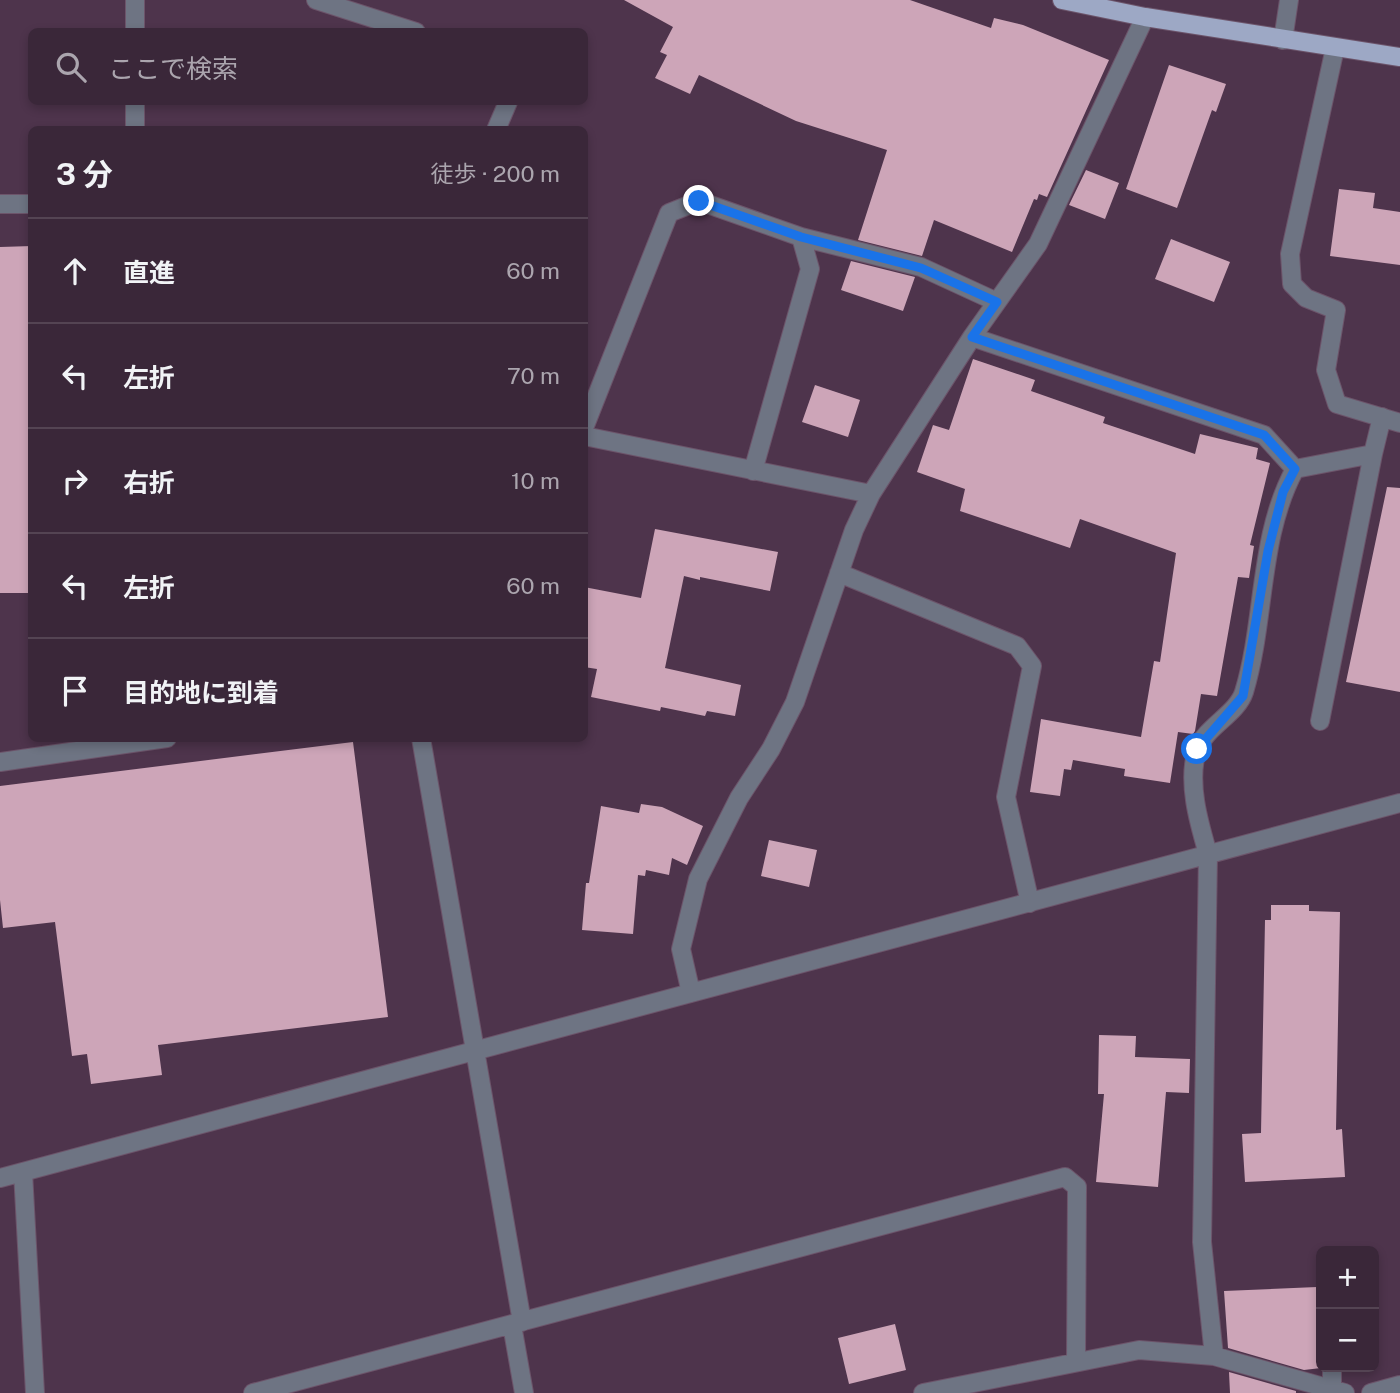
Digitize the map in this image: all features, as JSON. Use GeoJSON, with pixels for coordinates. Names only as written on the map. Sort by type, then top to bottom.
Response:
{"type":"FeatureCollection","features":[{"type":"Feature","properties":{"kind":"main road"},"geometry":{"type":"LineString","coordinates":[[1062,0],[1145,17],[1400,57]]}},
{"type":"Feature","properties":{"kind":"street"},"geometry":{"type":"LineString","coordinates":[[135,0],[135,28]]}},
{"type":"Feature","properties":{"kind":"street"},"geometry":{"type":"LineString","coordinates":[[316,0],[404,28]]}},
{"type":"Feature","properties":{"kind":"street"},"geometry":{"type":"LineString","coordinates":[[1283,40],[1289,0]]}},
{"type":"Feature","properties":{"kind":"street"},"geometry":{"type":"LineString","coordinates":[[691,993],[681,949],[698,879],[739,798],[771,749],[795,702],[839,573],[871,494],[972,337],[1038,244],[1145,17]]}},
{"type":"Feature","properties":{"kind":"street"},"geometry":{"type":"LineString","coordinates":[[1335,48],[1290,254],[1292,284],[1306,298],[1336,310],[1326,370],[1337,404],[1400,423]]}},
{"type":"Feature","properties":{"kind":"street"},"geometry":{"type":"LineString","coordinates":[[135,105],[135,126]]}},
{"type":"Feature","properties":{"kind":"street"},"geometry":{"type":"LineString","coordinates":[[498,126],[507,105]]}},
{"type":"Feature","properties":{"kind":"street"},"geometry":{"type":"LineString","coordinates":[[588,418],[669,213],[699,201],[801,237],[921,268],[997,302]]}},
{"type":"Feature","properties":{"kind":"street"},"geometry":{"type":"LineString","coordinates":[[0,204],[28,204]]}},
{"type":"Feature","properties":{"kind":"street"},"geometry":{"type":"LineString","coordinates":[[753,471],[810,270],[801,237]]}},
{"type":"Feature","properties":{"kind":"street"},"geometry":{"type":"LineString","coordinates":[[972,337],[1264,435],[1295,469]]}},
{"type":"Feature","properties":{"kind":"street"},"geometry":{"type":"LineString","coordinates":[[1320,721],[1382,417]]}},
{"type":"Feature","properties":{"kind":"street"},"geometry":{"type":"LineString","coordinates":[[588,437],[871,494]]}},
{"type":"Feature","properties":{"kind":"street"},"geometry":{"type":"LineString","coordinates":[[1295,469],[1373,454]]}},
{"type":"Feature","properties":{"kind":"street"},"geometry":{"type":"LineString","coordinates":[[1214,1356],[1202,1242],[1209,854],[1194,804],[1197,749],[1243,696],[1268,551],[1283,492],[1295,469]]}},
{"type":"Feature","properties":{"kind":"street"},"geometry":{"type":"LineString","coordinates":[[839,573],[1017,646],[1032,666],[1006,797],[1030,903]]}},
{"type":"Feature","properties":{"kind":"street"},"geometry":{"type":"LineString","coordinates":[[0,762],[139,742]]}},
{"type":"Feature","properties":{"kind":"street"},"geometry":{"type":"LineString","coordinates":[[422,742],[475,1051],[517,1324],[524,1393]]}},
{"type":"Feature","properties":{"kind":"street"},"geometry":{"type":"LineString","coordinates":[[0,1178],[1400,803]]}},
{"type":"Feature","properties":{"kind":"street"},"geometry":{"type":"LineString","coordinates":[[23,1172],[35,1393]]}},
{"type":"Feature","properties":{"kind":"street"},"geometry":{"type":"LineString","coordinates":[[253,1393],[1065,1177],[1077,1187],[1076,1362]]}},
{"type":"Feature","properties":{"kind":"street"},"geometry":{"type":"LineString","coordinates":[[923,1393],[1139,1350],[1214,1356],[1339,1392]]}},
{"type":"Feature","properties":{"kind":"street"},"geometry":{"type":"LineString","coordinates":[[1333,1372],[1339,1392]]}},
{"type":"Feature","properties":{"kind":"street"},"geometry":{"type":"LineString","coordinates":[[1371,1393],[1400,1385]]}},
{"type":"Feature","properties":{"kind":"building"},"geometry":{"type":"Polygon","coordinates":[[[624,0],[910,0],[991,28],[994,18],[1023,25],[1109,60],[1047,197],[1039,194],[1037,200],[1034,199],[1012,252],[934,220],[922,256],[858,240],[887,150],[796,121],[699,75],[690,94],[655,78],[667,55],[660,52],[673,27],[624,0]]]}},
{"type":"Feature","properties":{"kind":"building"},"geometry":{"type":"Polygon","coordinates":[[[1169,65],[1226,84],[1216,112],[1212,110],[1177,208],[1126,189],[1169,65]]]}},
{"type":"Feature","properties":{"kind":"building"},"geometry":{"type":"Polygon","coordinates":[[[1086,170],[1119,183],[1105,219],[1069,205],[1086,170]]]}},
{"type":"Feature","properties":{"kind":"building"},"geometry":{"type":"Polygon","coordinates":[[[1339,189],[1375,193],[1373,208],[1400,212],[1400,265],[1330,256],[1339,189]]]}},
{"type":"Feature","properties":{"kind":"building"},"geometry":{"type":"Polygon","coordinates":[[[1171,239],[1230,262],[1214,302],[1155,279],[1171,239]]]}},
{"type":"Feature","properties":{"kind":"building"},"geometry":{"type":"Polygon","coordinates":[[[28,246],[28,593],[0,593],[0,247],[28,246]]]}},
{"type":"Feature","properties":{"kind":"building"},"geometry":{"type":"Polygon","coordinates":[[[851,261],[915,277],[903,311],[841,290],[851,261]]]}},
{"type":"Feature","properties":{"kind":"building"},"geometry":{"type":"Polygon","coordinates":[[[973,359],[1035,380],[1031,391],[1105,417],[1103,423],[1195,454],[1200,434],[1258,448],[1256,459],[1270,463],[1250,545],[1254,546],[1249,578],[1238,577],[1217,696],[1201,694],[1195,731],[1193,734],[1178,732],[1170,783],[1124,776],[1125,769],[1073,760],[1071,770],[1064,769],[1060,796],[1030,792],[1041,719],[1141,737],[1154,661],[1160,662],[1176,553],[1080,519],[1070,548],[960,511],[965,489],[917,472],[933,425],[949,430],[973,359]]]}},
{"type":"Feature","properties":{"kind":"building"},"geometry":{"type":"Polygon","coordinates":[[[815,385],[860,400],[848,437],[802,422],[815,385]]]}},
{"type":"Feature","properties":{"kind":"building"},"geometry":{"type":"Polygon","coordinates":[[[1387,487],[1400,488],[1400,692],[1346,682],[1387,487]]]}},
{"type":"Feature","properties":{"kind":"building"},"geometry":{"type":"Polygon","coordinates":[[[655,529],[778,552],[770,591],[684,576],[665,668],[741,685],[735,716],[707,711],[705,716],[661,707],[660,711],[591,697],[597,669],[588,668],[588,588],[641,598],[655,529]]]}},
{"type":"Feature","properties":{"kind":"building"},"geometry":{"type":"Polygon","coordinates":[[[353,742],[388,1017],[158,1045],[162,1075],[91,1084],[87,1054],[72,1056],[55,922],[3,928],[0,900],[0,786],[353,742]]]}},
{"type":"Feature","properties":{"kind":"building"},"geometry":{"type":"Polygon","coordinates":[[[641,804],[662,807],[703,826],[687,865],[672,858],[669,875],[646,870],[645,876],[638,875],[633,934],[582,930],[586,883],[589,883],[601,806],[639,813],[641,804]]]}},
{"type":"Feature","properties":{"kind":"building"},"geometry":{"type":"Polygon","coordinates":[[[769,840],[817,850],[809,887],[761,876],[769,840]]]}},
{"type":"Feature","properties":{"kind":"building"},"geometry":{"type":"Polygon","coordinates":[[[1271,905],[1309,905],[1309,911],[1340,912],[1336,1130],[1342,1129],[1345,1177],[1245,1182],[1242,1134],[1261,1133],[1265,920],[1271,920],[1271,905]]]}},
{"type":"Feature","properties":{"kind":"building"},"geometry":{"type":"Polygon","coordinates":[[[1099,1035],[1136,1036],[1135,1057],[1190,1059],[1189,1093],[1166,1092],[1158,1187],[1096,1182],[1104,1094],[1098,1094],[1099,1035]]]}},
{"type":"Feature","properties":{"kind":"building"},"geometry":{"type":"Polygon","coordinates":[[[1316,1287],[1316,1369],[1304,1370],[1228,1348],[1224,1291],[1316,1287]]]}},
{"type":"Feature","properties":{"kind":"building"},"geometry":{"type":"Polygon","coordinates":[[[895,1324],[906,1370],[849,1384],[838,1338],[895,1324]]]}},
{"type":"Feature","properties":{"kind":"building"},"geometry":{"type":"Polygon","coordinates":[[[1229,1372],[1296,1391],[1296,1393],[1230,1393],[1229,1372]]]}},
{"type":"Feature","properties":{"kind":"route"},"geometry":{"type":"LineString","coordinates":[[699,201],[801,237],[921,268],[997,302],[972,337],[1264,435],[1295,469],[1283,492],[1268,551],[1243,696],[1197,749]]}}]}
